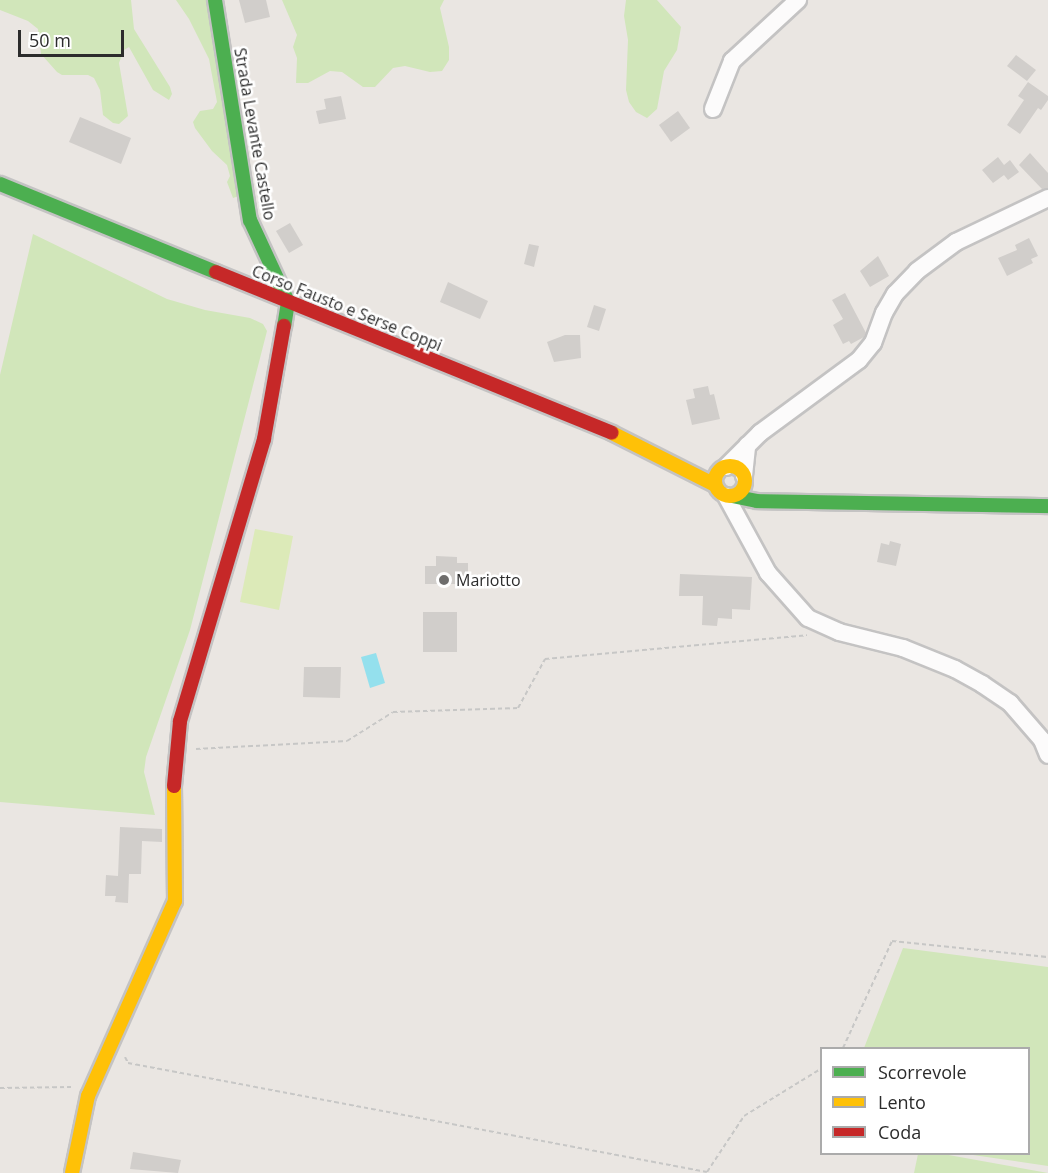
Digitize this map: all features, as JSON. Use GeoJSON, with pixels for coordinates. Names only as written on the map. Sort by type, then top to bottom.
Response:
{"type":"FeatureCollection","features":[{"type":"Feature","properties":{"kind":"street","name":"Strada Levante Castello"},"geometry":{"type":"LineString","coordinates":[[215,0],[250,220],[288,302]]}},
{"type":"Feature","properties":{"kind":"street"},"geometry":{"type":"LineString","coordinates":[[713,108],[732,61],[798,0]]}},
{"type":"Feature","properties":{"kind":"street","name":"Corso Fausto e Serse Coppi"},"geometry":{"type":"LineString","coordinates":[[0,184],[612,433],[680,465],[724,492]]}},
{"type":"Feature","properties":{"kind":"street"},"geometry":{"type":"LineString","coordinates":[[1048,198],[956,242],[917,270],[895,294],[884,313],[873,344],[860,360],[747,445],[717,474],[724,492],[768,573],[784,594],[808,618],[839,632],[903,648],[955,669],[982,684],[1010,703],[1042,740],[1048,755]]}},
{"type":"Feature","properties":{"kind":"street"},"geometry":{"type":"LineString","coordinates":[[72,1173],[77,1138],[92,1087],[175,901],[176,750],[180,721],[264,439],[288,302]]}},
{"type":"Feature","properties":{"kind":"street"},"geometry":{"type":"LineString","coordinates":[[747,445],[752,481]]}},
{"type":"Feature","properties":{"kind":"street"},"geometry":{"type":"LineString","coordinates":[[680,465],[739,469],[752,481],[797,501]]}},
{"type":"Feature","properties":{"kind":"street"},"geometry":{"type":"LineString","coordinates":[[724,492],[740,493],[745,485],[752,481]]}},
{"type":"Feature","properties":{"kind":"street"},"geometry":{"type":"LineString","coordinates":[[724,492],[757,501],[1048,506]]}},
{"type":"Feature","properties":{"kind":"path"},"geometry":{"type":"LineString","coordinates":[[176,750],[347,741],[393,712],[518,708],[545,659],[839,632]]}},
{"type":"Feature","properties":{"kind":"path"},"geometry":{"type":"LineString","coordinates":[[843,1047],[891,941],[1048,957]]}},
{"type":"Feature","properties":{"kind":"path"},"geometry":{"type":"LineString","coordinates":[[112,1040],[128,1063],[707,1172],[744,1116],[820,1069]]}},
{"type":"Feature","properties":{"kind":"path"},"geometry":{"type":"LineString","coordinates":[[0,1088],[92,1087]]}},
{"type":"Feature","properties":{"kind":"green space"},"geometry":{"type":"Polygon","coordinates":[[[0,0],[131,0],[134,29],[170,87],[172,94],[169,100],[153,90],[129,47],[124,50],[119,63],[128,116],[119,124],[113,123],[103,115],[100,90],[94,78],[88,75],[62,75],[57,72],[41,54],[38,29],[28,21],[0,10],[0,0]]]}},
{"type":"Feature","properties":{"kind":"green space"},"geometry":{"type":"Polygon","coordinates":[[[176,0],[208,0],[239,196],[233,198],[227,182],[230,176],[227,165],[212,151],[193,122],[200,111],[213,109],[217,102],[209,59],[189,19],[176,0]]]}},
{"type":"Feature","properties":{"kind":"green space"},"geometry":{"type":"Polygon","coordinates":[[[282,0],[444,0],[440,8],[449,47],[449,60],[442,71],[430,72],[405,66],[393,68],[375,87],[363,87],[342,72],[330,71],[308,83],[296,83],[297,58],[293,47],[297,35],[282,0]]]}},
{"type":"Feature","properties":{"kind":"green space"},"geometry":{"type":"Polygon","coordinates":[[[626,0],[657,0],[681,27],[677,50],[664,71],[657,109],[647,118],[636,112],[629,102],[626,90],[628,40],[624,16],[626,0]]]}},
{"type":"Feature","properties":{"kind":"green space"},"geometry":{"type":"Polygon","coordinates":[[[33,234],[167,299],[205,310],[250,318],[263,324],[267,331],[190,630],[146,757],[144,772],[155,815],[0,802],[0,375],[33,234]]]}},
{"type":"Feature","properties":{"kind":"green space"},"geometry":{"type":"Polygon","coordinates":[[[255,529],[293,536],[279,610],[240,602],[255,529]]]}},
{"type":"Feature","properties":{"kind":"green space"},"geometry":{"type":"Polygon","coordinates":[[[903,948],[1048,967],[1048,1166],[973,1155],[1030,1155],[1030,1047],[864,1047],[903,948]]]}},
{"type":"Feature","properties":{"kind":"green space"},"geometry":{"type":"Polygon","coordinates":[[[918,1155],[949,1155],[1048,1173],[914,1173],[918,1155]]]}},
{"type":"Feature","properties":{"kind":"water"},"geometry":{"type":"Polygon","coordinates":[[[376,653],[385,683],[370,688],[361,657],[376,653]]]}},
{"type":"Feature","properties":{"kind":"building"},"geometry":{"type":"Polygon","coordinates":[[[239,0],[266,0],[270,17],[245,23],[239,0]]]}},
{"type":"Feature","properties":{"kind":"building"},"geometry":{"type":"Polygon","coordinates":[[[1016,55],[1036,70],[1027,81],[1007,66],[1016,55]]]}},
{"type":"Feature","properties":{"kind":"building"},"geometry":{"type":"Polygon","coordinates":[[[1028,82],[1048,96],[1048,100],[1041,110],[1038,108],[1020,134],[1007,125],[1024,100],[1018,96],[1028,82]]]}},
{"type":"Feature","properties":{"kind":"building"},"geometry":{"type":"Polygon","coordinates":[[[341,96],[346,119],[319,124],[316,111],[326,109],[324,99],[341,96]]]}},
{"type":"Feature","properties":{"kind":"building"},"geometry":{"type":"Polygon","coordinates":[[[678,111],[690,128],[671,142],[659,125],[678,111]]]}},
{"type":"Feature","properties":{"kind":"building"},"geometry":{"type":"Polygon","coordinates":[[[80,117],[131,138],[121,164],[69,142],[80,117]]]}},
{"type":"Feature","properties":{"kind":"building"},"geometry":{"type":"Polygon","coordinates":[[[1030,153],[1048,173],[1048,188],[1042,189],[1019,165],[1030,153]]]}},
{"type":"Feature","properties":{"kind":"building"},"geometry":{"type":"Polygon","coordinates":[[[998,157],[1004,165],[1010,160],[1019,172],[1008,180],[1004,175],[993,183],[982,170],[998,157]]]}},
{"type":"Feature","properties":{"kind":"building"},"geometry":{"type":"Polygon","coordinates":[[[290,223],[303,245],[289,253],[276,231],[290,223]]]}},
{"type":"Feature","properties":{"kind":"building"},"geometry":{"type":"Polygon","coordinates":[[[1029,238],[1038,256],[1031,259],[1033,263],[1007,276],[998,258],[1017,250],[1015,245],[1029,238]]]}},
{"type":"Feature","properties":{"kind":"building"},"geometry":{"type":"Polygon","coordinates":[[[529,244],[539,246],[534,267],[524,264],[529,244]]]}},
{"type":"Feature","properties":{"kind":"building"},"geometry":{"type":"Polygon","coordinates":[[[878,256],[889,276],[870,287],[860,271],[878,256]]]}},
{"type":"Feature","properties":{"kind":"building"},"geometry":{"type":"Polygon","coordinates":[[[448,282],[488,301],[480,319],[440,302],[448,282]]]}},
{"type":"Feature","properties":{"kind":"building"},"geometry":{"type":"Polygon","coordinates":[[[845,293],[866,333],[864,337],[851,344],[849,341],[843,344],[833,325],[843,319],[832,300],[845,293]]]}},
{"type":"Feature","properties":{"kind":"building"},"geometry":{"type":"Polygon","coordinates":[[[594,305],[606,309],[599,331],[587,327],[594,305]]]}},
{"type":"Feature","properties":{"kind":"building"},"geometry":{"type":"Polygon","coordinates":[[[565,335],[580,335],[581,358],[554,362],[547,342],[565,335]]]}},
{"type":"Feature","properties":{"kind":"building"},"geometry":{"type":"Polygon","coordinates":[[[708,386],[710,395],[714,394],[720,419],[692,425],[686,400],[695,398],[693,389],[708,386]]]}},
{"type":"Feature","properties":{"kind":"building"},"geometry":{"type":"Polygon","coordinates":[[[890,541],[901,544],[896,566],[877,562],[881,543],[889,545],[890,541]]]}},
{"type":"Feature","properties":{"kind":"building"},"geometry":{"type":"Polygon","coordinates":[[[436,556],[457,557],[457,563],[468,563],[468,576],[456,576],[456,584],[425,584],[425,566],[436,566],[436,556]]]}},
{"type":"Feature","properties":{"kind":"building"},"geometry":{"type":"Polygon","coordinates":[[[680,574],[752,577],[750,610],[732,609],[732,619],[718,618],[717,626],[702,625],[703,596],[679,596],[680,574]]]}},
{"type":"Feature","properties":{"kind":"building"},"geometry":{"type":"Polygon","coordinates":[[[423,612],[457,612],[457,652],[423,652],[423,612]]]}},
{"type":"Feature","properties":{"kind":"building"},"geometry":{"type":"Polygon","coordinates":[[[304,667],[341,667],[340,698],[303,697],[304,667]]]}},
{"type":"Feature","properties":{"kind":"building"},"geometry":{"type":"Polygon","coordinates":[[[120,827],[162,829],[162,842],[142,841],[141,874],[129,874],[128,903],[115,902],[116,896],[105,896],[106,875],[118,876],[120,827]]]}},
{"type":"Feature","properties":{"kind":"building"},"geometry":{"type":"Polygon","coordinates":[[[133,1152],[181,1160],[178,1173],[130,1169],[133,1152]]]}},
{"type":"Feature","properties":{"kind":"traffic: fast"},"geometry":{"type":"LineString","coordinates":[[215,0],[250,220],[288,302],[284,326]]}},
{"type":"Feature","properties":{"kind":"traffic: fast"},"geometry":{"type":"LineString","coordinates":[[0,184],[216,272]]}},
{"type":"Feature","properties":{"kind":"traffic: fast"},"geometry":{"type":"LineString","coordinates":[[732,496],[757,501],[1048,506]]}},
{"type":"Feature","properties":{"kind":"traffic: slow"},"geometry":{"type":"LineString","coordinates":[[612,433],[715,485]]}},
{"type":"Feature","properties":{"kind":"traffic: slow"},"geometry":{"type":"LineString","coordinates":[[730,466],[741,470],[745,481],[741,492],[730,496],[719,492],[715,481],[719,470],[730,466]]}},
{"type":"Feature","properties":{"kind":"traffic: slow"},"geometry":{"type":"LineString","coordinates":[[72,1173],[88,1096],[175,901],[174,786]]}},
{"type":"Feature","properties":{"kind":"traffic: jam"},"geometry":{"type":"LineString","coordinates":[[216,272],[612,433]]}},
{"type":"Feature","properties":{"kind":"traffic: jam"},"geometry":{"type":"LineString","coordinates":[[174,786],[180,721],[264,439],[284,326]]}},
{"type":"Feature","properties":{"kind":"place","name":"Mariotto"},"geometry":{"type":"Point","coordinates":[444,580]}}]}
